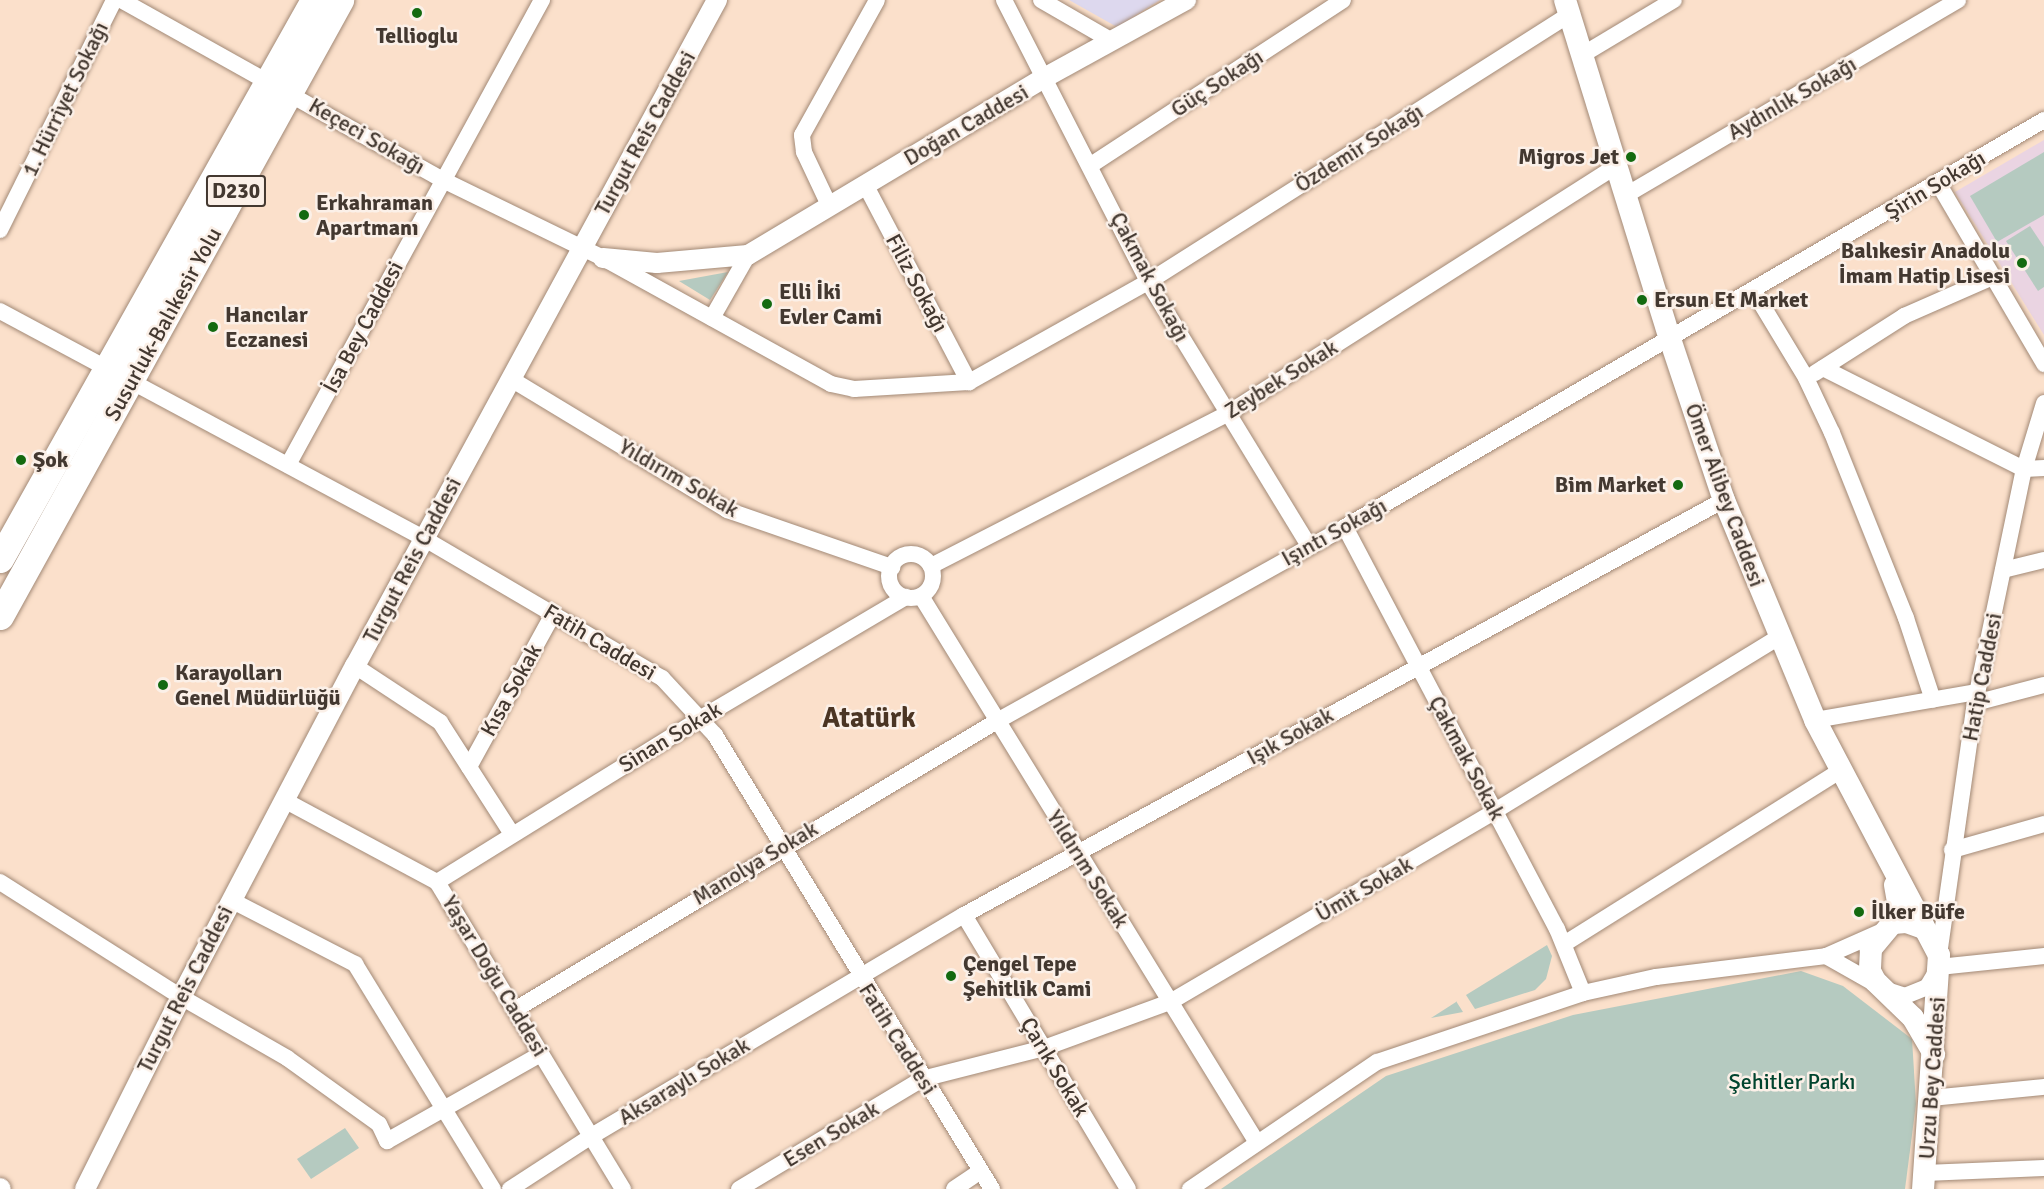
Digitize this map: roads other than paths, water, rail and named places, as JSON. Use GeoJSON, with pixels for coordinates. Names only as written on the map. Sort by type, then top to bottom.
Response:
{"type":"FeatureCollection","features":[{"type":"Feature","properties":{"kind":"highway","name":"Susurluk-Balıkesir Yolu"},"geometry":{"type":"LineString","coordinates":[[0,616],[132,381],[280,87],[315,0]]}},
{"type":"Feature","properties":{"kind":"highway","name":"Susurluk-Balıkesir Yolu"},"geometry":{"type":"LineString","coordinates":[[0,559],[107,370],[280,87],[340,0]]}},
{"type":"Feature","properties":{"kind":"main road","name":"Ömer Alibey Caddesi"},"geometry":{"type":"LineString","coordinates":[[1568,7],[1670,339],[1724,500],[1815,720],[1939,961]]}},
{"type":"Feature","properties":{"kind":"main road"},"geometry":{"type":"LineString","coordinates":[[1893,871],[1899,908],[1895,920],[1871,949],[1869,960],[1875,981],[1913,1018],[1934,1054]]}},
{"type":"Feature","properties":{"kind":"main road","name":"Urzu Bey Caddesi"},"geometry":{"type":"LineString","coordinates":[[1924,1181],[1939,961]]}},
{"type":"Feature","properties":{"kind":"street","name":"1. Hürriyet Sokağı"},"geometry":{"type":"LineString","coordinates":[[0,230],[114,0]]}},
{"type":"Feature","properties":{"kind":"street","name":"Keçeci Sokağı"},"geometry":{"type":"LineString","coordinates":[[121,0],[443,180],[603,258],[831,384],[854,389],[969,382]]}},
{"type":"Feature","properties":{"kind":"street","name":"İsa Bey Caddesi"},"geometry":{"type":"LineString","coordinates":[[288,465],[542,0]]}},
{"type":"Feature","properties":{"kind":"street","name":"Turgut Reis Caddesi"},"geometry":{"type":"LineString","coordinates":[[85,1189],[231,900],[423,538],[717,0]]}},
{"type":"Feature","properties":{"kind":"street"},"geometry":{"type":"LineString","coordinates":[[829,205],[804,152],[802,135],[878,0]]}},
{"type":"Feature","properties":{"kind":"street","name":"Çakmak Sokağı"},"geometry":{"type":"LineString","coordinates":[[1004,0],[1091,165],[1148,282],[1310,546]]}},
{"type":"Feature","properties":{"kind":"street"},"geometry":{"type":"LineString","coordinates":[[1041,0],[1112,41]]}},
{"type":"Feature","properties":{"kind":"street","name":"Doğan Caddesi"},"geometry":{"type":"LineString","coordinates":[[603,258],[657,263],[748,255],[1046,77],[1186,0]]}},
{"type":"Feature","properties":{"kind":"street","name":"Güç Sokağı"},"geometry":{"type":"LineString","coordinates":[[1091,165],[1343,0]]}},
{"type":"Feature","properties":{"kind":"street"},"geometry":{"type":"LineString","coordinates":[[1582,55],[1674,0]]}},
{"type":"Feature","properties":{"kind":"street","name":"Aydınlık Sokağı"},"geometry":{"type":"LineString","coordinates":[[1626,195],[1958,0]]}},
{"type":"Feature","properties":{"kind":"street","name":"Özdemir Sokağı"},"geometry":{"type":"LineString","coordinates":[[969,382],[1148,282],[1568,7]]}},
{"type":"Feature","properties":{"kind":"street","name":"Şirin Sokağı"},"geometry":{"type":"LineString","coordinates":[[1670,339],[2044,120]]}},
{"type":"Feature","properties":{"kind":"street","name":"Zeybek Sokak"},"geometry":{"type":"LineString","coordinates":[[931,566],[1227,414],[1616,166]]}},
{"type":"Feature","properties":{"kind":"street"},"geometry":{"type":"LineString","coordinates":[[1938,183],[2044,364]]}},
{"type":"Feature","properties":{"kind":"street","name":"Filiz Sokağı"},"geometry":{"type":"LineString","coordinates":[[865,184],[969,382]]}},
{"type":"Feature","properties":{"kind":"street","name":"Doğan Caddesi"},"geometry":{"type":"LineString","coordinates":[[712,318],[748,255]]}},
{"type":"Feature","properties":{"kind":"street"},"geometry":{"type":"LineString","coordinates":[[1806,378],[1904,316],[1993,278]]}},
{"type":"Feature","properties":{"kind":"street"},"geometry":{"type":"LineString","coordinates":[[1753,290],[1806,378],[1893,585],[1933,700]]}},
{"type":"Feature","properties":{"kind":"street","name":"Fatih Caddesi"},"geometry":{"type":"LineString","coordinates":[[0,311],[423,538],[662,678],[701,718],[783,846],[859,976],[992,1189]]}},
{"type":"Feature","properties":{"kind":"street","name":"Işıntı Sokağı"},"geometry":{"type":"LineString","coordinates":[[997,721],[1345,527],[1670,339]]}},
{"type":"Feature","properties":{"kind":"street"},"geometry":{"type":"LineString","coordinates":[[1823,368],[2024,469],[2044,468]]}},
{"type":"Feature","properties":{"kind":"street","name":"Yıldırım Sokak"},"geometry":{"type":"LineString","coordinates":[[511,379],[728,510],[892,567]]}},
{"type":"Feature","properties":{"kind":"street","name":"Hatip Caddesi"},"geometry":{"type":"LineString","coordinates":[[1939,961],[1952,850],[1976,698],[2024,469],[2044,403]]}},
{"type":"Feature","properties":{"kind":"street","name":"Işık Sokak"},"geometry":{"type":"LineString","coordinates":[[859,976],[1078,852],[1724,500]]}},
{"type":"Feature","properties":{"kind":"street","name":"Çakmak Sokak"},"geometry":{"type":"LineString","coordinates":[[1345,527],[1564,944],[1583,993]]}},
{"type":"Feature","properties":{"kind":"street"},"geometry":{"type":"LineString","coordinates":[[909,554],[922,557],[931,566],[933,579],[913,596],[894,588],[892,567],[909,554]]}},
{"type":"Feature","properties":{"kind":"street"},"geometry":{"type":"LineString","coordinates":[[2004,570],[2044,560]]}},
{"type":"Feature","properties":{"kind":"street","name":"Yıldırım Sokak"},"geometry":{"type":"LineString","coordinates":[[913,596],[997,721],[1256,1142]]}},
{"type":"Feature","properties":{"kind":"street","name":"Sinan Sokak"},"geometry":{"type":"LineString","coordinates":[[437,882],[701,718],[913,596]]}},
{"type":"Feature","properties":{"kind":"street","name":"Kısa Sokak"},"geometry":{"type":"LineString","coordinates":[[469,767],[553,614]]}},
{"type":"Feature","properties":{"kind":"street","name":"Ümit Sokak"},"geometry":{"type":"LineString","coordinates":[[922,1079],[1044,1048],[1170,1002],[1495,811],[1779,637]]}},
{"type":"Feature","properties":{"kind":"street","name":"Kısa Sokak"},"geometry":{"type":"LineString","coordinates":[[355,666],[440,722],[512,834]]}},
{"type":"Feature","properties":{"kind":"street"},"geometry":{"type":"LineString","coordinates":[[1815,720],[1933,700],[1976,698],[2044,685]]}},
{"type":"Feature","properties":{"kind":"street","name":"Manolya Sokak"},"geometry":{"type":"LineString","coordinates":[[516,1009],[783,846],[997,721]]}},
{"type":"Feature","properties":{"kind":"street"},"geometry":{"type":"LineString","coordinates":[[1564,944],[1840,771]]}},
{"type":"Feature","properties":{"kind":"street","name":"Yaşar Doğu Caddesi"},"geometry":{"type":"LineString","coordinates":[[284,800],[437,882],[623,1189]]}},
{"type":"Feature","properties":{"kind":"street"},"geometry":{"type":"LineString","coordinates":[[1952,850],[2043,829]]}},
{"type":"Feature","properties":{"kind":"street"},"geometry":{"type":"LineString","coordinates":[[0,882],[181,997],[287,1058],[379,1124],[387,1141],[444,1111],[541,1054]]}},
{"type":"Feature","properties":{"kind":"street"},"geometry":{"type":"LineString","coordinates":[[231,900],[355,964],[493,1189]]}},
{"type":"Feature","properties":{"kind":"street","name":"Çarık Sokak"},"geometry":{"type":"LineString","coordinates":[[964,915],[1128,1189]]}},
{"type":"Feature","properties":{"kind":"street"},"geometry":{"type":"LineString","coordinates":[[1190,1189],[1256,1142],[1377,1062],[1583,993],[1656,977],[1826,956],[1884,931],[1906,925],[1925,932]]}},
{"type":"Feature","properties":{"kind":"street"},"geometry":{"type":"LineString","coordinates":[[1826,956],[1884,989],[1905,996],[1927,987],[1939,961],[2044,956]]}},
{"type":"Feature","properties":{"kind":"street","name":"Aksaraylı Sokak"},"geometry":{"type":"LineString","coordinates":[[510,1189],[590,1137],[859,976]]}},
{"type":"Feature","properties":{"kind":"street","name":"Esen Sokak"},"geometry":{"type":"LineString","coordinates":[[739,1189],[922,1079]]}},
{"type":"Feature","properties":{"kind":"street"},"geometry":{"type":"LineString","coordinates":[[1931,1098],[2044,1087]]}},
{"type":"Feature","properties":{"kind":"street"},"geometry":{"type":"LineString","coordinates":[[1924,1181],[2044,1168]]}},
{"type":"Feature","properties":{"kind":"street"},"geometry":{"type":"LineString","coordinates":[[954,1189],[981,1172]]}},
{"type":"Feature","properties":{"kind":"place","name":"Tellioglu"},"geometry":{"type":"Point","coordinates":[417,13]}},
{"type":"Feature","properties":{"kind":"place","name":"Migros Jet"},"geometry":{"type":"Point","coordinates":[1631,157]}},
{"type":"Feature","properties":{"kind":"place","name":"Erkahraman Apartmanı"},"geometry":{"type":"Point","coordinates":[304,215]}},
{"type":"Feature","properties":{"kind":"place","name":"Balıkesir Anadolu İmam Hatip Lisesi"},"geometry":{"type":"Point","coordinates":[2022,263]}},
{"type":"Feature","properties":{"kind":"place","name":"Ersun Et Market"},"geometry":{"type":"Point","coordinates":[1642,300]}},
{"type":"Feature","properties":{"kind":"place","name":"Elli İki Evler Cami"},"geometry":{"type":"Point","coordinates":[767,304]}},
{"type":"Feature","properties":{"kind":"place","name":"Hancılar Eczanesi"},"geometry":{"type":"Point","coordinates":[213,327]}},
{"type":"Feature","properties":{"kind":"place","name":"Şok"},"geometry":{"type":"Point","coordinates":[21,460]}},
{"type":"Feature","properties":{"kind":"place","name":"Bim Market"},"geometry":{"type":"Point","coordinates":[1678,485]}},
{"type":"Feature","properties":{"kind":"place","name":"Karayolları Genel Müdürlüğü"},"geometry":{"type":"Point","coordinates":[163,685]}},
{"type":"Feature","properties":{"kind":"place","name":"İlker Büfe"},"geometry":{"type":"Point","coordinates":[1859,912]}},
{"type":"Feature","properties":{"kind":"place","name":"Çengel Tepe Şehitlik Cami"},"geometry":{"type":"Point","coordinates":[951,976]}},
{"type":"Feature","properties":{"kind":"district","name":"Atatürk"},"geometry":{"type":"Point","coordinates":[869,718]}},
{"type":"Feature","properties":{"kind":"park label","name":"Şehitler Parkı"},"geometry":{"type":"Point","coordinates":[1792,1082]}}]}
